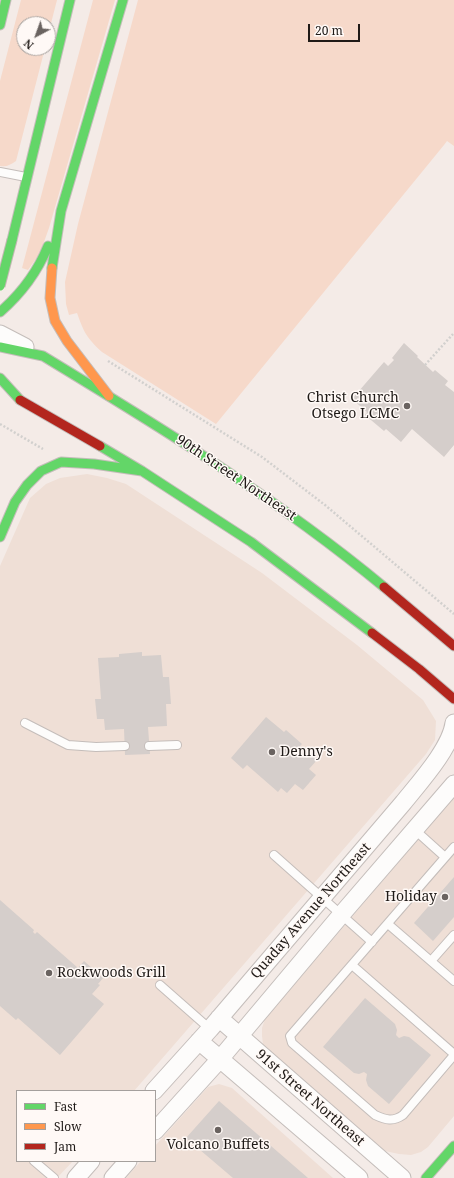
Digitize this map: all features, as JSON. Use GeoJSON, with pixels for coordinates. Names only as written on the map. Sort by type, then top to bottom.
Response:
{"type":"FeatureCollection","features":[{"type":"Feature","properties":{"kind":"main road"},"geometry":{"type":"LineString","coordinates":[[0,25],[6,0]]}},
{"type":"Feature","properties":{"kind":"main road"},"geometry":{"type":"LineString","coordinates":[[0,286],[70,0]]}},
{"type":"Feature","properties":{"kind":"main road"},"geometry":{"type":"LineString","coordinates":[[0,312],[13,302],[33,278],[45,255],[61,211],[123,0]]}},
{"type":"Feature","properties":{"kind":"main road"},"geometry":{"type":"LineString","coordinates":[[61,211],[50,298],[55,321],[67,341],[109,396]]}},
{"type":"Feature","properties":{"kind":"main road"},"geometry":{"type":"LineString","coordinates":[[0,347],[43,356]]}},
{"type":"Feature","properties":{"kind":"main road","name":"90th Street Northeast"},"geometry":{"type":"LineString","coordinates":[[43,356],[166,431],[301,522],[374,579],[454,646]]}},
{"type":"Feature","properties":{"kind":"main road"},"geometry":{"type":"LineString","coordinates":[[0,378],[20,400],[142,471],[263,552],[327,598],[419,669],[454,699]]}},
{"type":"Feature","properties":{"kind":"main road"},"geometry":{"type":"LineString","coordinates":[[0,537],[15,502],[26,485],[41,471],[61,462],[94,464],[142,471]]}},
{"type":"Feature","properties":{"kind":"main road"},"geometry":{"type":"LineString","coordinates":[[426,1178],[454,1146]]}},
{"type":"Feature","properties":{"kind":"street","name":"90th Street Northeast"},"geometry":{"type":"LineString","coordinates":[[0,334],[43,356]]}},
{"type":"Feature","properties":{"kind":"street"},"geometry":{"type":"LineString","coordinates":[[0,388],[20,400]]}},
{"type":"Feature","properties":{"kind":"street","name":"Quaday Avenue Northeast"},"geometry":{"type":"LineString","coordinates":[[155,1090],[403,803],[426,774],[449,740],[454,723]]}},
{"type":"Feature","properties":{"kind":"street","name":"Quaday Avenue Northeast"},"geometry":{"type":"LineString","coordinates":[[156,1130],[220,1059],[454,784]]}},
{"type":"Feature","properties":{"kind":"street","name":"91st Street Northeast"},"geometry":{"type":"LineString","coordinates":[[209,1029],[239,1036],[402,1178]]}},
{"type":"Feature","properties":{"kind":"street","name":"91st Street Northeast"},"geometry":{"type":"LineString","coordinates":[[209,1029],[220,1059],[360,1178]]}},
{"type":"Feature","properties":{"kind":"street"},"geometry":{"type":"LineString","coordinates":[[76,1178],[90,1162]]}},
{"type":"Feature","properties":{"kind":"street"},"geometry":{"type":"LineString","coordinates":[[113,1178],[127,1162]]}},
{"type":"Feature","properties":{"kind":"lane"},"geometry":{"type":"LineString","coordinates":[[0,172],[27,177]]}},
{"type":"Feature","properties":{"kind":"lane"},"geometry":{"type":"LineString","coordinates":[[25,723],[68,745],[96,747],[125,746]]}},
{"type":"Feature","properties":{"kind":"lane"},"geometry":{"type":"LineString","coordinates":[[149,746],[177,745]]}},
{"type":"Feature","properties":{"kind":"lane"},"geometry":{"type":"LineString","coordinates":[[415,830],[445,857]]}},
{"type":"Feature","properties":{"kind":"lane"},"geometry":{"type":"LineString","coordinates":[[352,964],[454,1055],[403,1115],[395,1120],[389,1120],[375,1115],[292,1043],[290,1036],[352,964],[388,924],[454,847]]}},
{"type":"Feature","properties":{"kind":"lane"},"geometry":{"type":"LineString","coordinates":[[274,855],[372,942]]}},
{"type":"Feature","properties":{"kind":"lane"},"geometry":{"type":"LineString","coordinates":[[388,924],[454,981]]}},
{"type":"Feature","properties":{"kind":"lane"},"geometry":{"type":"LineString","coordinates":[[431,961],[454,935]]}},
{"type":"Feature","properties":{"kind":"lane"},"geometry":{"type":"LineString","coordinates":[[160,985],[209,1029]]}},
{"type":"Feature","properties":{"kind":"lane"},"geometry":{"type":"LineString","coordinates":[[35,1162],[54,1178]]}},
{"type":"Feature","properties":{"kind":"path"},"geometry":{"type":"LineString","coordinates":[[425,365],[453,334]]}},
{"type":"Feature","properties":{"kind":"path"},"geometry":{"type":"LineString","coordinates":[[102,358],[262,458],[325,505],[454,614]]}},
{"type":"Feature","properties":{"kind":"path"},"geometry":{"type":"LineString","coordinates":[[0,424],[48,451]]}},
{"type":"Feature","properties":{"kind":"shaded area"},"geometry":{"type":"Polygon","coordinates":[[[21,0],[57,0],[53,16],[17,16],[21,0]]]}},
{"type":"Feature","properties":{"kind":"shaded area"},"geometry":{"type":"Polygon","coordinates":[[[93,0],[115,0],[49,228],[40,253],[28,270],[22,268],[93,0]]]}},
{"type":"Feature","properties":{"kind":"shaded area"},"geometry":{"type":"Polygon","coordinates":[[[138,0],[454,0],[454,146],[447,141],[216,424],[102,352],[86,335],[77,313],[69,315],[66,304],[65,282],[78,224],[138,0]]]}},
{"type":"Feature","properties":{"kind":"shaded area"},"geometry":{"type":"Polygon","coordinates":[[[16,19],[16,56],[43,56],[16,161],[5,166],[0,166],[0,81],[16,19]]]}},
{"type":"Feature","properties":{"kind":"shaded area"},"geometry":{"type":"Polygon","coordinates":[[[87,474],[126,484],[262,573],[357,645],[423,700],[436,721],[435,740],[426,754],[135,1090],[16,1090],[16,1162],[72,1162],[57,1178],[0,1178],[0,566],[30,498],[46,484],[60,478],[87,474]]]}},
{"type":"Feature","properties":{"kind":"shaded area"},"geometry":{"type":"Polygon","coordinates":[[[454,797],[454,1116],[428,1147],[421,1152],[411,1155],[399,1154],[385,1151],[266,1049],[263,1044],[262,1028],[265,1019],[454,797]]]}},
{"type":"Feature","properties":{"kind":"shaded area"},"geometry":{"type":"Polygon","coordinates":[[[219,1084],[232,1088],[333,1178],[126,1178],[140,1162],[156,1162],[156,1145],[208,1087],[219,1084]]]}},
{"type":"Feature","properties":{"kind":"building","name":"Christ Church Otsego LCMC"},"geometry":{"type":"Polygon","coordinates":[[[404,343],[433,372],[435,370],[448,381],[445,385],[454,392],[454,445],[444,457],[412,429],[401,442],[386,429],[384,431],[365,415],[367,412],[352,399],[384,362],[388,366],[394,360],[392,358],[404,343]]]}},
{"type":"Feature","properties":{"kind":"building"},"geometry":{"type":"Polygon","coordinates":[[[142,652],[142,656],[161,655],[163,677],[169,677],[171,704],[166,704],[167,726],[148,727],[150,754],[125,755],[124,729],[105,730],[104,719],[97,719],[95,699],[101,699],[98,658],[119,657],[119,654],[142,652]]]}},
{"type":"Feature","properties":{"kind":"building","name":"Denny's"},"geometry":{"type":"Polygon","coordinates":[[[266,717],[284,732],[286,730],[302,744],[300,746],[317,760],[309,769],[316,775],[303,790],[295,784],[287,793],[281,788],[278,792],[247,765],[243,769],[231,758],[266,717]]]}},
{"type":"Feature","properties":{"kind":"building","name":"Holiday"},"geometry":{"type":"Polygon","coordinates":[[[454,877],[454,917],[433,941],[414,923],[454,877]]]}},
{"type":"Feature","properties":{"kind":"building","name":"Rockwoods Grill"},"geometry":{"type":"Polygon","coordinates":[[[0,900],[34,930],[33,932],[35,934],[37,932],[78,968],[84,961],[103,978],[98,984],[100,985],[92,994],[104,1004],[60,1055],[18,1018],[16,1020],[0,1006],[0,900]]]}},
{"type":"Feature","properties":{"kind":"building"},"geometry":{"type":"Polygon","coordinates":[[[365,998],[395,1024],[397,1030],[396,1035],[399,1038],[404,1036],[409,1037],[431,1055],[389,1104],[368,1086],[366,1080],[367,1074],[364,1072],[359,1074],[354,1073],[323,1047],[365,998]]]}},
{"type":"Feature","properties":{"kind":"building"},"geometry":{"type":"Polygon","coordinates":[[[219,1101],[308,1178],[233,1178],[186,1138],[219,1101]]]}},
{"type":"Feature","properties":{"kind":"traffic: fast"},"geometry":{"type":"LineString","coordinates":[[0,25],[6,0]]}},
{"type":"Feature","properties":{"kind":"traffic: fast"},"geometry":{"type":"LineString","coordinates":[[12,240],[70,0]]}},
{"type":"Feature","properties":{"kind":"traffic: fast"},"geometry":{"type":"LineString","coordinates":[[52,268],[61,211],[123,0]]}},
{"type":"Feature","properties":{"kind":"traffic: fast"},"geometry":{"type":"LineString","coordinates":[[0,286],[12,240]]}},
{"type":"Feature","properties":{"kind":"traffic: fast"},"geometry":{"type":"LineString","coordinates":[[0,312],[22,290],[34,274],[48,246]]}},
{"type":"Feature","properties":{"kind":"traffic: fast"},"geometry":{"type":"LineString","coordinates":[[0,347],[43,356]]}},
{"type":"Feature","properties":{"kind":"traffic: fast"},"geometry":{"type":"LineString","coordinates":[[43,356],[218,465],[302,524],[384,587]]}},
{"type":"Feature","properties":{"kind":"traffic: fast"},"geometry":{"type":"LineString","coordinates":[[0,378],[20,400]]}},
{"type":"Feature","properties":{"kind":"traffic: fast"},"geometry":{"type":"LineString","coordinates":[[100,446],[142,471],[251,542],[372,633]]}},
{"type":"Feature","properties":{"kind":"traffic: fast"},"geometry":{"type":"LineString","coordinates":[[0,537],[15,502],[27,485],[41,471],[61,462],[94,464],[142,471]]}},
{"type":"Feature","properties":{"kind":"traffic: fast"},"geometry":{"type":"LineString","coordinates":[[426,1178],[454,1146]]}},
{"type":"Feature","properties":{"kind":"traffic: slow"},"geometry":{"type":"LineString","coordinates":[[52,268],[50,298],[55,321],[67,341],[109,396]]}},
{"type":"Feature","properties":{"kind":"traffic: jam"},"geometry":{"type":"LineString","coordinates":[[20,400],[100,446]]}},
{"type":"Feature","properties":{"kind":"traffic: jam"},"geometry":{"type":"LineString","coordinates":[[384,587],[454,646]]}},
{"type":"Feature","properties":{"kind":"traffic: jam"},"geometry":{"type":"LineString","coordinates":[[372,633],[419,669],[454,699]]}},
{"type":"Feature","properties":{"kind":"place","name":"Christ Church Otsego LCMC"},"geometry":{"type":"Point","coordinates":[407,406]}},
{"type":"Feature","properties":{"kind":"place","name":"Denny's"},"geometry":{"type":"Point","coordinates":[272,752]}},
{"type":"Feature","properties":{"kind":"place","name":"Holiday"},"geometry":{"type":"Point","coordinates":[445,897]}},
{"type":"Feature","properties":{"kind":"place","name":"Rockwoods Grill"},"geometry":{"type":"Point","coordinates":[49,973]}},
{"type":"Feature","properties":{"kind":"place","name":"Volcano Buffets"},"geometry":{"type":"Point","coordinates":[218,1130]}}]}
